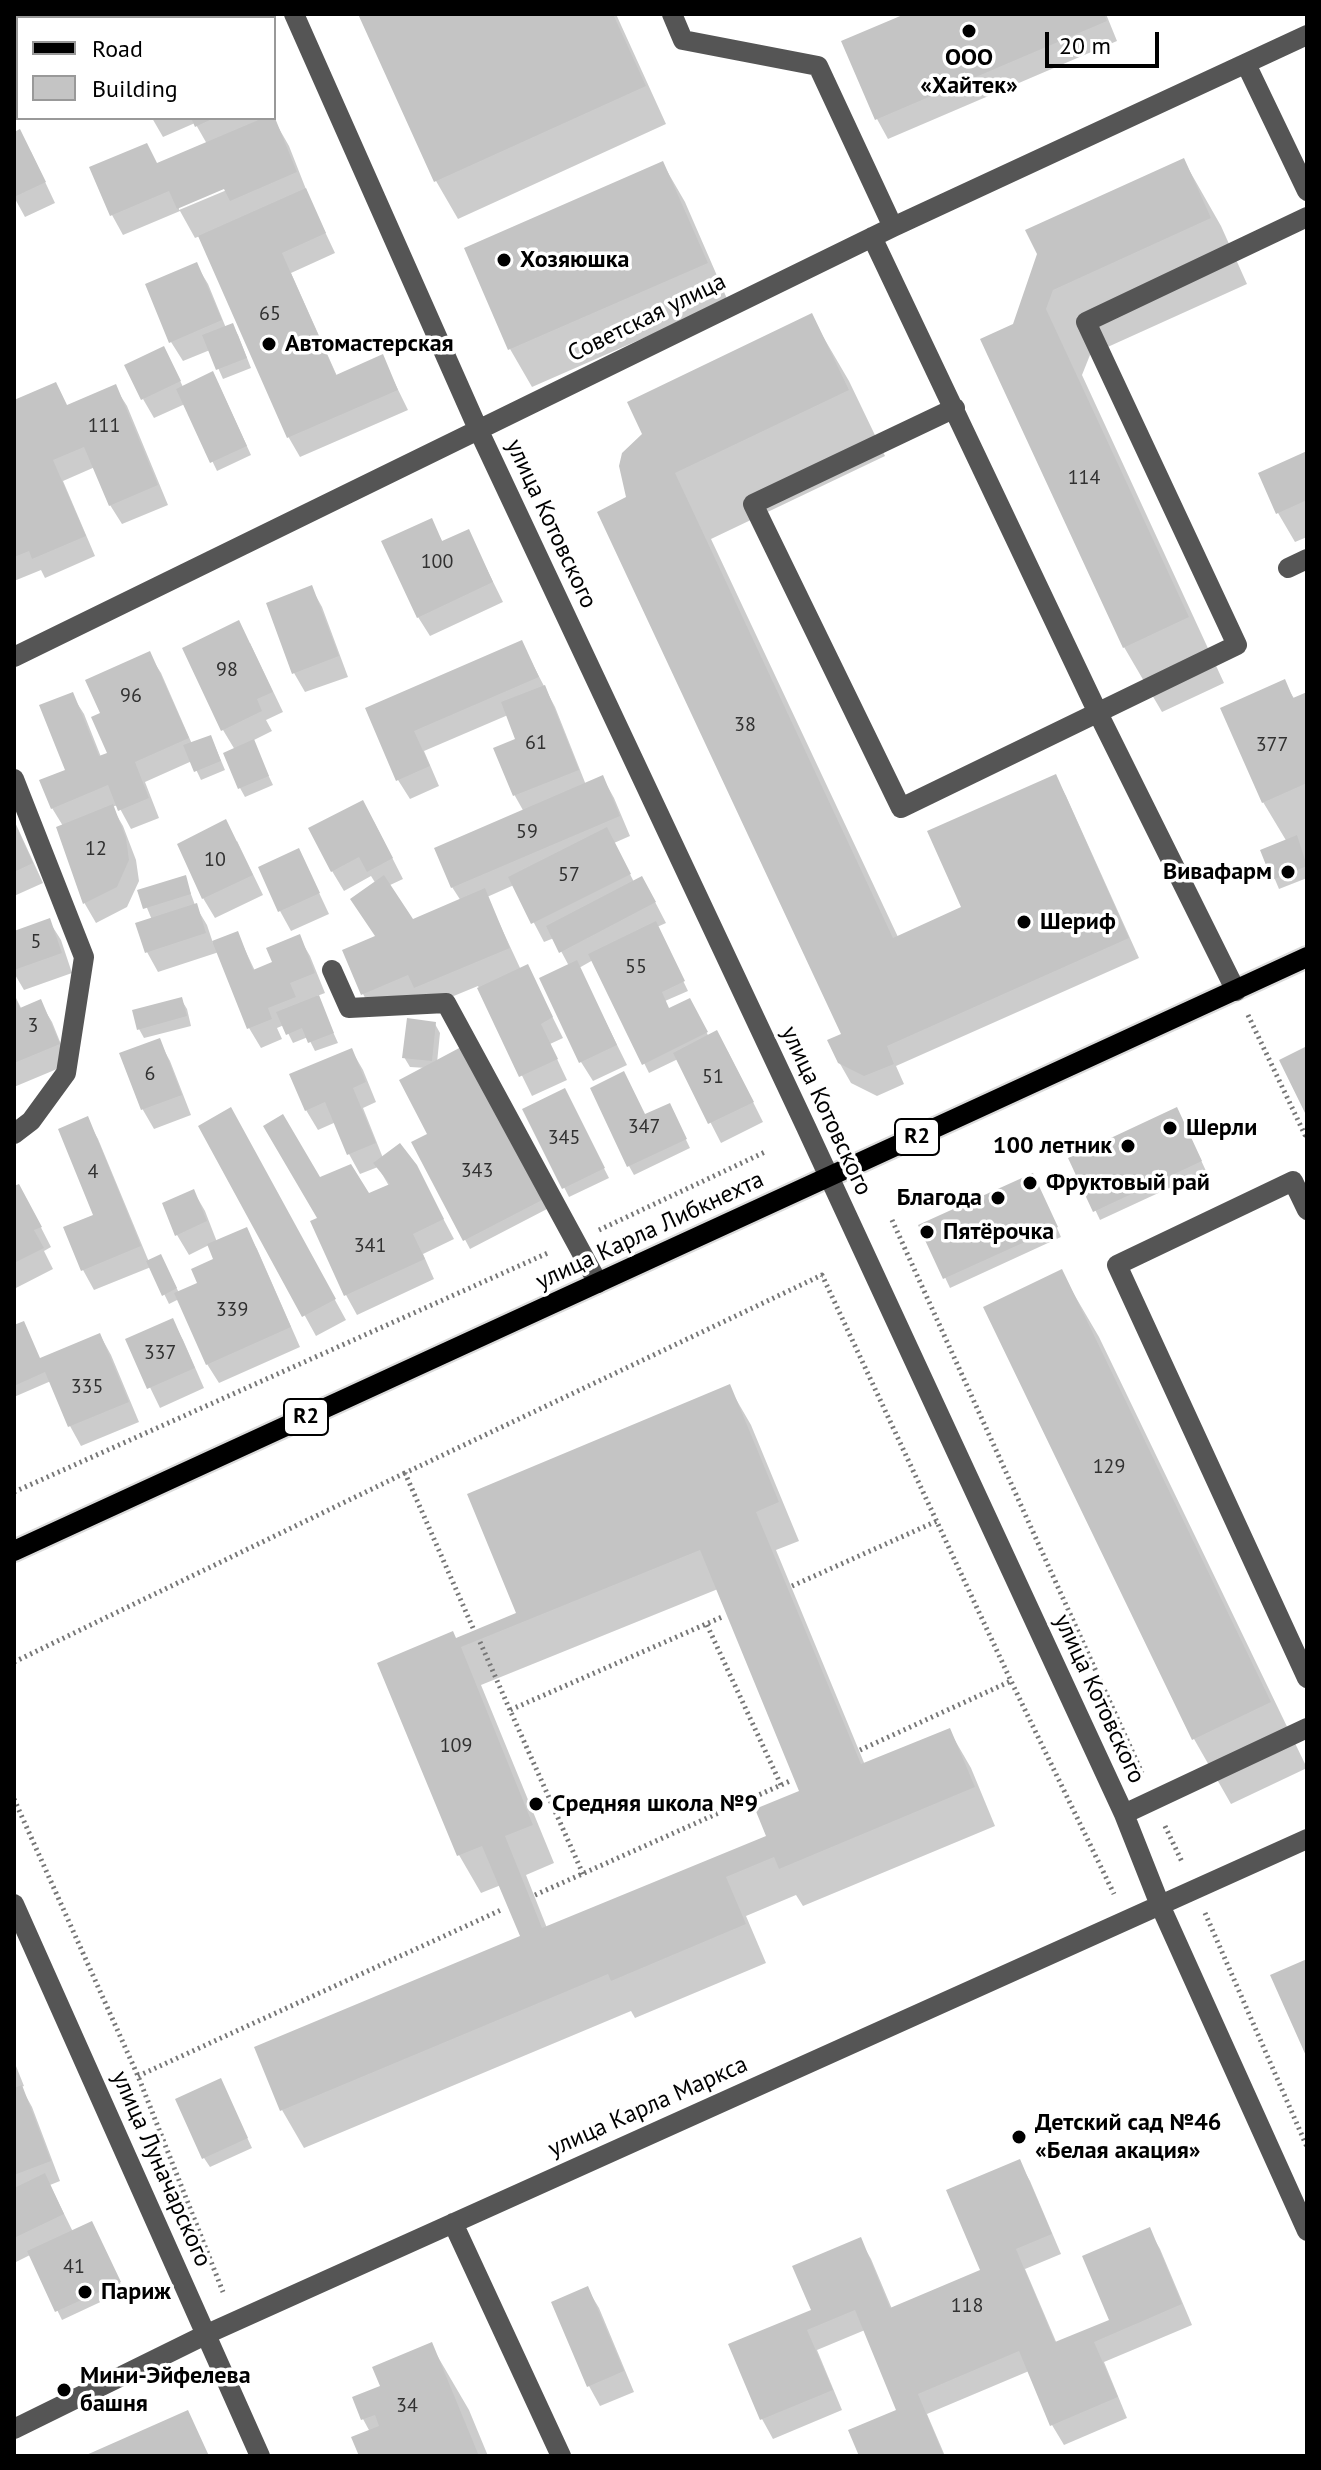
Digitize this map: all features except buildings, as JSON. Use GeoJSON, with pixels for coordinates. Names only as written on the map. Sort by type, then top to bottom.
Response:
{"type":"FeatureCollection","features":[{"type":"Feature","properties":{"kind":"main road","name":"улица Карла Либкнехта"},"geometry":{"type":"LineString","coordinates":[[14,1551],[1307,957]]}},
{"type":"Feature","properties":{"kind":"street","name":"улица Котовского"},"geometry":{"type":"LineString","coordinates":[[294,14],[478,429],[1124,1814],[1160,1905],[1307,2231]]}},
{"type":"Feature","properties":{"kind":"street"},"geometry":{"type":"LineString","coordinates":[[672,14],[683,40],[818,66],[893,227]]}},
{"type":"Feature","properties":{"kind":"street","name":"Советская улица"},"geometry":{"type":"LineString","coordinates":[[14,657],[872,237],[1307,35]]}},
{"type":"Feature","properties":{"kind":"street"},"geometry":{"type":"LineString","coordinates":[[1246,64],[1307,191]]}},
{"type":"Feature","properties":{"kind":"street"},"geometry":{"type":"LineString","coordinates":[[955,408],[753,504],[901,808],[1237,645],[1086,322],[1307,217]]}},
{"type":"Feature","properties":{"kind":"street"},"geometry":{"type":"LineString","coordinates":[[872,237],[1098,713],[1236,991]]}},
{"type":"Feature","properties":{"kind":"street"},"geometry":{"type":"LineString","coordinates":[[14,779],[84,957],[66,1073],[31,1121],[14,1134]]}},
{"type":"Feature","properties":{"kind":"street"},"geometry":{"type":"LineString","coordinates":[[332,970],[349,1008],[446,1003],[598,1283]]}},
{"type":"Feature","properties":{"kind":"street"},"geometry":{"type":"LineString","coordinates":[[1307,1210],[1293,1181],[1117,1265],[1307,1678]]}},
{"type":"Feature","properties":{"kind":"street"},"geometry":{"type":"LineString","coordinates":[[1124,1814],[1307,1728]]}},
{"type":"Feature","properties":{"kind":"street","name":"улица Карла Маркса"},"geometry":{"type":"LineString","coordinates":[[14,2429],[207,2334],[1307,1839]]}},
{"type":"Feature","properties":{"kind":"street","name":"улица Луначарского"},"geometry":{"type":"LineString","coordinates":[[14,1904],[260,2456]]}},
{"type":"Feature","properties":{"kind":"street"},"geometry":{"type":"LineString","coordinates":[[453,2223],[561,2456]]}},
{"type":"Feature","properties":{"kind":"path"},"geometry":{"type":"LineString","coordinates":[[1236,991],[1307,1135]]}},
{"type":"Feature","properties":{"kind":"path"},"geometry":{"type":"LineString","coordinates":[[14,1492],[765,1152]]}},
{"type":"Feature","properties":{"kind":"path"},"geometry":{"type":"LineString","coordinates":[[892,1220],[1307,2147]]}},
{"type":"Feature","properties":{"kind":"path"},"geometry":{"type":"LineString","coordinates":[[14,1662],[822,1275],[1115,1896],[1101,1902]]}},
{"type":"Feature","properties":{"kind":"path"},"geometry":{"type":"LineString","coordinates":[[405,1473],[473,1628]]}},
{"type":"Feature","properties":{"kind":"path"},"geometry":{"type":"LineString","coordinates":[[792,1586],[937,1521]]}},
{"type":"Feature","properties":{"kind":"path"},"geometry":{"type":"LineString","coordinates":[[510,1710],[722,1617]]}},
{"type":"Feature","properties":{"kind":"path"},"geometry":{"type":"LineString","coordinates":[[707,1625],[781,1785]]}},
{"type":"Feature","properties":{"kind":"path"},"geometry":{"type":"LineString","coordinates":[[480,1642],[583,1874]]}},
{"type":"Feature","properties":{"kind":"path"},"geometry":{"type":"LineString","coordinates":[[860,1750],[1011,1681]]}},
{"type":"Feature","properties":{"kind":"path"},"geometry":{"type":"LineString","coordinates":[[535,1895],[790,1781]]}},
{"type":"Feature","properties":{"kind":"path"},"geometry":{"type":"LineString","coordinates":[[14,1799],[138,2076],[224,2295]]}},
{"type":"Feature","properties":{"kind":"path"},"geometry":{"type":"LineString","coordinates":[[138,2076],[501,1910]]}},
{"type":"Feature","properties":{"kind":"place","name":"ООО «Хайтек»"},"geometry":{"type":"Point","coordinates":[969,31]}},
{"type":"Feature","properties":{"kind":"place","name":"Хозяюшка"},"geometry":{"type":"Point","coordinates":[504,260]}},
{"type":"Feature","properties":{"kind":"place","name":"Автомастерская"},"geometry":{"type":"Point","coordinates":[269,344]}},
{"type":"Feature","properties":{"kind":"place","name":"Вивафарм"},"geometry":{"type":"Point","coordinates":[1288,872]}},
{"type":"Feature","properties":{"kind":"place","name":"Шериф"},"geometry":{"type":"Point","coordinates":[1024,922]}},
{"type":"Feature","properties":{"kind":"place","name":"Шерли"},"geometry":{"type":"Point","coordinates":[1170,1128]}},
{"type":"Feature","properties":{"kind":"place","name":"100 летник"},"geometry":{"type":"Point","coordinates":[1128,1146]}},
{"type":"Feature","properties":{"kind":"place","name":"Фруктовый рай"},"geometry":{"type":"Point","coordinates":[1030,1183]}},
{"type":"Feature","properties":{"kind":"place","name":"Благода"},"geometry":{"type":"Point","coordinates":[998,1198]}},
{"type":"Feature","properties":{"kind":"place","name":"Пятёрочка"},"geometry":{"type":"Point","coordinates":[927,1232]}},
{"type":"Feature","properties":{"kind":"place","name":"Средняя школа №9"},"geometry":{"type":"Point","coordinates":[536,1804]}},
{"type":"Feature","properties":{"kind":"place","name":"Детский сад №46 «Белая акация»"},"geometry":{"type":"Point","coordinates":[1019,2137]}},
{"type":"Feature","properties":{"kind":"place","name":"Париж"},"geometry":{"type":"Point","coordinates":[85,2292]}},
{"type":"Feature","properties":{"kind":"place","name":"Мини-Эйфелева башня"},"geometry":{"type":"Point","coordinates":[64,2390]}}]}
